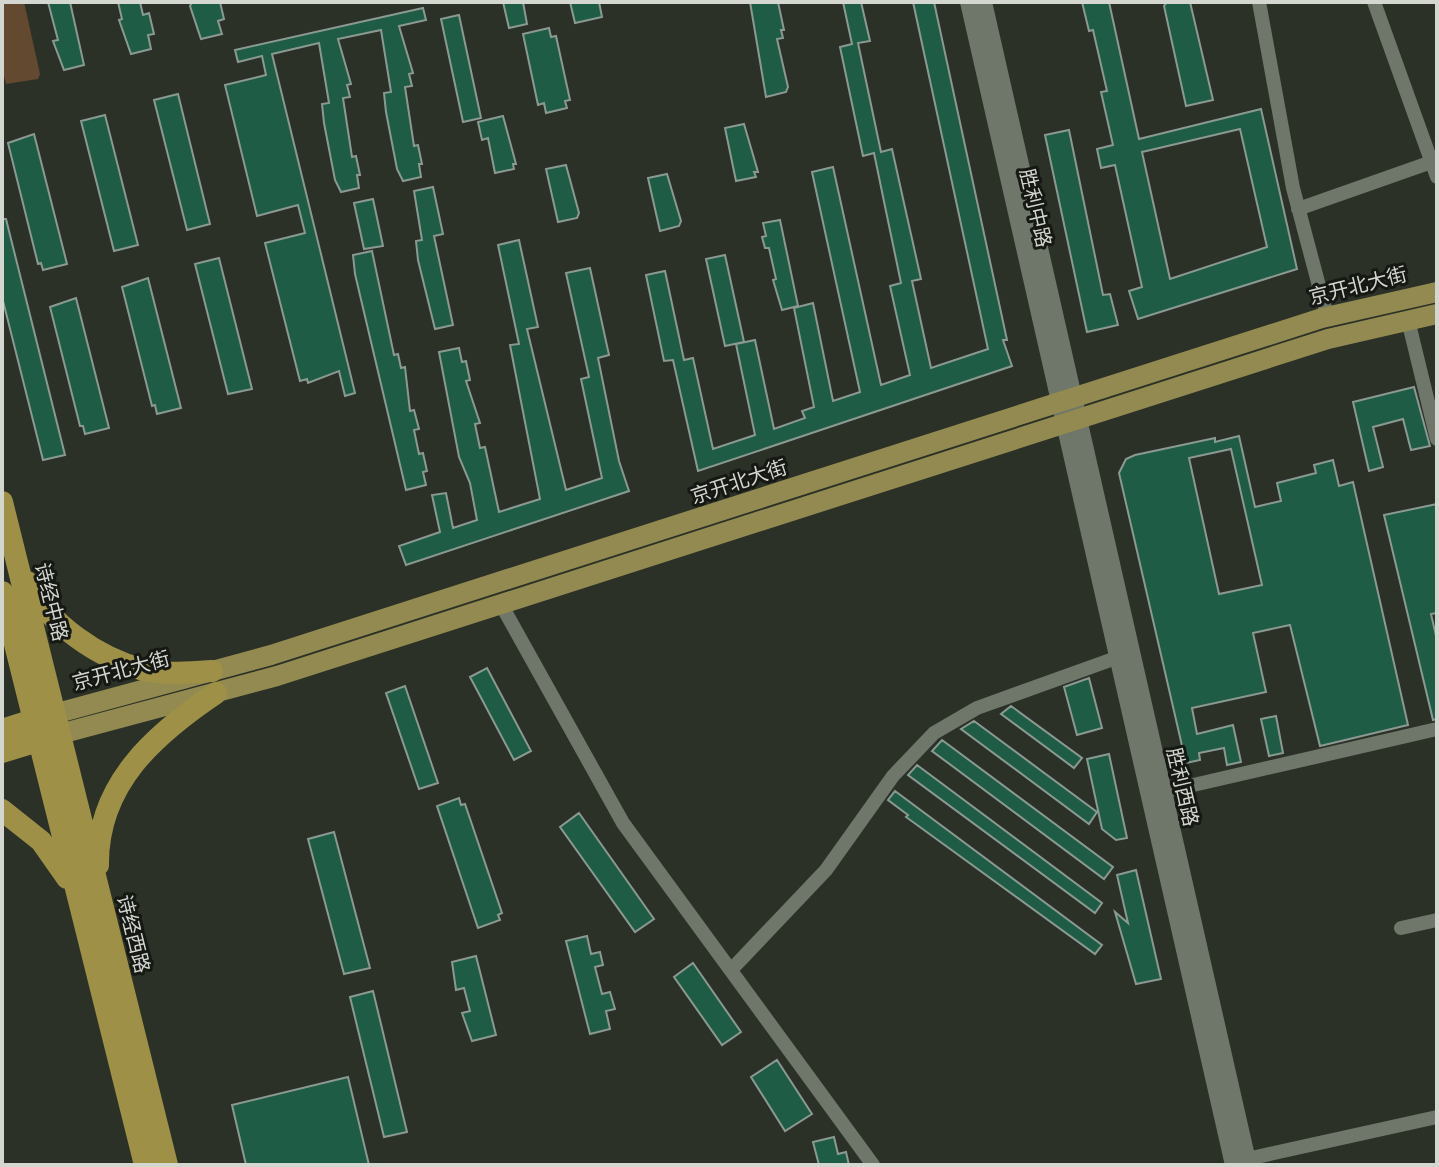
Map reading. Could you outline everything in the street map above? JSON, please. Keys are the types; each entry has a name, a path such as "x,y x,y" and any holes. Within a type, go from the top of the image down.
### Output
{"highway":[{"name":"诗经中路","path":"2,502 17,563 47,727"},
{"path":"17,563 40,603 72,635 122,663 147,671 214,682"},
{"path":"2,592 47,727 82,913 145,1165"},
{"path":"98,890 102,829 107,806 122,779 162,730 214,682"},
{"path":"2,730 47,727"},
{"path":"2,752 47,727"},
{"name":"诗经西路","path":"47,727 98,890 167,1165"},
{"path":"2,810 41,841 71,886 82,913"}],"main road":[{"name":"京开北大街","path":"214,682 1327,316 1437,292"},
{"name":"京开北大街","path":"47,727 502,606 1328,339 1437,314"}],"street":[{"name":"胜利中路","path":"968,2 1065,400"},
{"name":"胜利中路","path":"984,2 1069,421"},
{"path":"1259,2 1298,209 1327,316"},
{"path":"1298,209 1435,166 1374,2"},
{"path":"1408,320 1437,439"},
{"name":"胜利西路","path":"1069,421 1116,658 1243,1163"},
{"name":"胜利西路","path":"1069,421 1163,792 1243,1163"},
{"path":"502,606 623,823 873,1165"},
{"path":"731,970 826,870 893,776 934,733 953,719 1005,696 1116,658"},
{"path":"1163,792 1437,729"},
{"path":"1401,928 1437,920"},
{"path":"1243,1163 1437,1117"}],"shaded area":[{"path":"2,2 24,2 40,74 38,79 6,84 2,68"}],"building":[{"path":"48,2 70,2 84,65 64,70 53,41 58,40"},
{"path":"118,2 140,2 143,15 149,13 154,34 148,35 151,49 131,54 119,20 122,19"},
{"path":"192,2 220,2 224,19 218,21 222,34 201,39 190,6"},
{"path":"503,2 523,2 527,24 509,28"},
{"path":"570,2 599,2 602,17 575,23"},
{"path":"750,2 778,2 784,30 781,30 783,38 777,39 788,87 786,92 766,97"},
{"path":"843,2 861,2 870,41 858,43 881,152 892,149 921,279 912,281 931,368 988,349 913,2 934,2 1007,340 1003,340 1012,366 698,471 673,360 664,361 646,275 665,271 684,360 693,358 713,449 755,435 736,344 755,340 774,429 805,418 802,411 814,407 794,308 813,303 833,401 860,392 812,172 833,167 881,385 910,375 890,286 901,283 874,153 863,156 840,47 852,44"},
{"path":"1082,2 1109,2 1139,139 1261,109 1297,269 1138,319 1129,291 1142,287 1115,165 1101,168 1097,149 1113,145 1101,92 1107,91 1093,30 1089,31","holes":["1240,129 1267,247 1170,279 1142,152"]},
{"path":"1167,2 1190,2 1213,100 1186,106 1164,6"},
{"path":"423,8 426,20 399,26 413,73 409,74 412,86 405,87 414,146 418,145 422,164 419,164 421,177 403,181 397,169 386,112 384,93 391,92 381,30 338,39 351,84 347,85 350,97 343,98 352,157 356,156 360,175 357,175 359,188 341,192 335,180 324,123 322,104 329,103 319,43 272,54 355,393 345,396 339,371 308,383 307,379 300,381 265,243 305,233 298,205 257,216 225,85 266,75 262,56 238,62 235,50"},
{"path":"459,15 481,118 463,122 441,19"},
{"path":"549,28 551,37 556,36 570,100 565,101 567,108 546,113 544,103 538,105 523,34"},
{"path":"178,94 210,224 187,230 154,100"},
{"path":"105,115 138,245 114,251 81,121"},
{"path":"503,116 516,164 513,164 514,169 495,173 488,138 482,140 478,122"},
{"path":"744,124 758,172 754,172 756,177 736,181 725,128"},
{"path":"1069,130 1103,295 1110,294 1118,325 1087,332 1045,135"},
{"path":"34,134 67,264 43,270 41,263 38,264 8,143"},
{"path":"566,165 579,213 577,218 558,222 546,169"},
{"path":"667,174 681,221 679,226 660,231 648,178"},
{"path":"433,187 443,234 434,236 453,325 435,329 418,260 416,241 422,240 414,191"},
{"path":"373,199 383,246 364,249 354,203"},
{"path":"2,219 6,219 65,455 43,460 2,297"},
{"path":"780,220 798,306 782,310 773,280 776,279 769,248 765,248 762,237 766,236 763,223"},
{"path":"519,240 538,327 527,329 566,490 602,478 581,379 589,377 566,273 590,268 609,355 598,358 619,461 629,491 406,565 399,546 440,532 432,495 446,493 453,528 477,520 470,483 459,457 439,352 459,348 462,362 466,361 470,380 466,381 480,423 475,424 480,448 485,447 499,512 540,499 510,345 519,344 498,245"},
{"path":"372,251 394,355 398,354 401,368 405,367 410,411 414,410 419,429 414,430 419,454 423,453 427,471 423,472 426,485 406,490 355,274 353,255"},
{"path":"725,255 744,342 725,346 706,259"},
{"path":"219,258 252,389 228,394 195,264"},
{"path":"148,278 181,408 157,414 155,405 152,406 122,287"},
{"path":"76,298 109,428 85,434 83,426 80,426 50,307"},
{"path":"1414,387 1430,446 1411,450 1403,419 1373,427 1383,467 1369,471 1353,402"},
{"path":"1239,436 1255,507 1281,501 1277,483 1316,473 1314,465 1333,460 1339,486 1353,482 1408,725 1320,746 1290,625 1253,633 1266,692 1192,708 1197,734 1233,725 1241,762 1227,765 1224,748 1199,753 1200,760 1186,763 1119,473 1126,459 1135,455 1215,438 1215,442","holes":["1231,449 1262,585 1219,594 1189,458"]},
{"path":"1437,504 1437,613 1431,614 1437,640 1437,719 1433,720 1384,515"},
{"path":"487,668 531,751 514,760 470,677"},
{"path":"1089,678 1102,728 1077,735 1064,687"},
{"path":"405,686 438,783 419,789 386,693"},
{"path":"1011,706 1082,758 1074,768 1001,714"},
{"path":"1276,716 1283,753 1269,756 1261,719"},
{"path":"974,721 1097,812 1089,824 961,729"},
{"path":"942,740 1113,867 1104,879 932,751"},
{"path":"1109,754 1127,838 1116,840 1102,829 1087,759"},
{"path":"917,765 1102,903 1095,913 908,775"},
{"path":"895,791 1102,945 1095,954 906,817 908,815 888,800"},
{"path":"459,798 461,805 465,804 502,913 498,915 500,920 478,928 437,806"},
{"path":"579,813 654,919 635,932 560,827"},
{"path":"334,832 370,968 344,974 308,839"},
{"path":"1136,870 1161,979 1136,984 1115,912 1128,923 1117,875"},
{"path":"587,936 591,954 600,952 603,965 595,967 602,994 610,992 615,1009 606,1011 610,1029 590,1034 566,941"},
{"path":"476,956 496,1035 472,1041 462,1013 470,1011 464,988 456,990 452,962"},
{"path":"693,963 741,1032 722,1045 674,977"},
{"path":"373,991 407,1132 384,1137 350,997"},
{"path":"777,1060 812,1114 785,1131 751,1077"},
{"path":"348,1077 369,1165 246,1165 232,1105"},
{"path":"834,1137 838,1154 846,1152 849,1165 819,1165 813,1142"}]}
